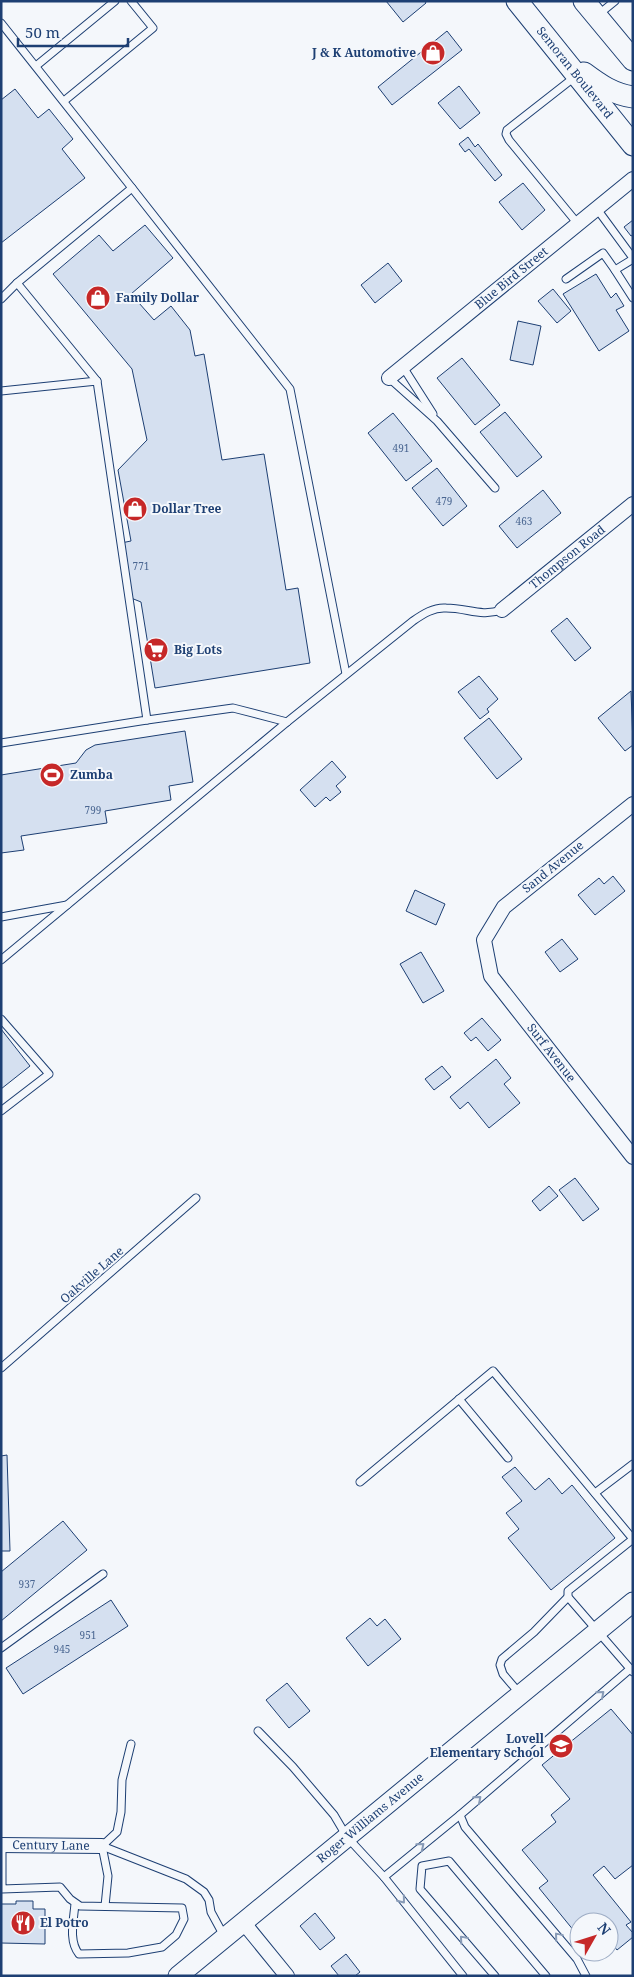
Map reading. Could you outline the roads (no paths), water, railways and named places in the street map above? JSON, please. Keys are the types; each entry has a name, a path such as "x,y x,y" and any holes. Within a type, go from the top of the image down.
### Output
{"main road":[{"name":"Semoran Boulevard","path":"517,1 633,145"},
{"path":"590,9 633,60"},
{"path":"559,53 603,88 621,95 633,97"}],"street":[{"name":"Blue Bird Street","path":"389,378 633,179"},
{"name":"Thompson Road","path":"502,610 633,504"},
{"name":"Sand Avenue","path":"484,940 504,907 633,804"},
{"name":"Surf Avenue","path":"484,940 491,976 633,1157"},
{"name":"Roger Williams Avenue","path":"178,1976 633,1602"},
{"name":"Century Lane","path":"2,1845 102,1846"},
{"path":"244,1922 287,1976"}],"lane":[{"path":"36,66 115,1"},
{"path":"64,101 153,28 131,1"},
{"path":"590,9 615,1"},
{"path":"1,23 290,389 346,674"},
{"path":"576,75 507,130 506,134 578,224"},
{"path":"1,299 132,188"},
{"path":"597,209 633,258 615,270"},
{"path":"566,280 603,253 633,298"},
{"path":"18,283 97,381 147,720"},
{"path":"403,367 437,421"},
{"path":"389,378 437,421 495,488"},
{"path":"1,391 97,381"},
{"path":"1,960 287,722 413,621 428,611 445,608 489,614 502,610"},
{"path":"1,743 234,708 287,722"},
{"path":"1,916 69,905"},
{"path":"1,1019 48,1074 1,1110"},
{"name":"Oakville Lane","path":"1,1368 196,1198"},
{"path":"360,1482 493,1371 633,1539 568,1591 568,1597 631,1671 384,1877"},
{"path":"459,1399 508,1458"},
{"path":"595,1494 633,1464"},
{"path":"1,1648 103,1574"},
{"path":"520,1695 503,1674 500,1665 502,1659 534,1632 568,1597"},
{"path":"258,1731 293,1767 334,1815 347,1837 384,1877 463,1976"},
{"path":"102,1846 117,1832 121,1812 122,1780 131,1744"},
{"path":"460,1814 465,1826 577,1959 586,1976"},
{"path":"2,1845 2,1889 60,1887 70,1899 80,1906 182,1908 184,1919 176,1935 162,1947 128,1953 79,1954 74,1948 72,1938 75,1903"},
{"path":"102,1846 108,1876 108,1892 105,1906"},
{"path":"102,1846 186,1879 204,1892 209,1900 211,1912 225,1937"},
{"path":"495,1976 420,1889 422,1866 449,1861 546,1976"}],"place":[{"name":"J & K Automotive","path":"433,53"},
{"name":"Family Dollar","path":"98,298"},
{"name":"Dollar Tree","path":"135,509"},
{"name":"Big Lots","path":"156,650"},
{"name":"Zumba","path":"52,775"},
{"name":"Lovell Elementary School","path":"561,1746"},
{"name":"El Potro","path":"23,1923"}]}
